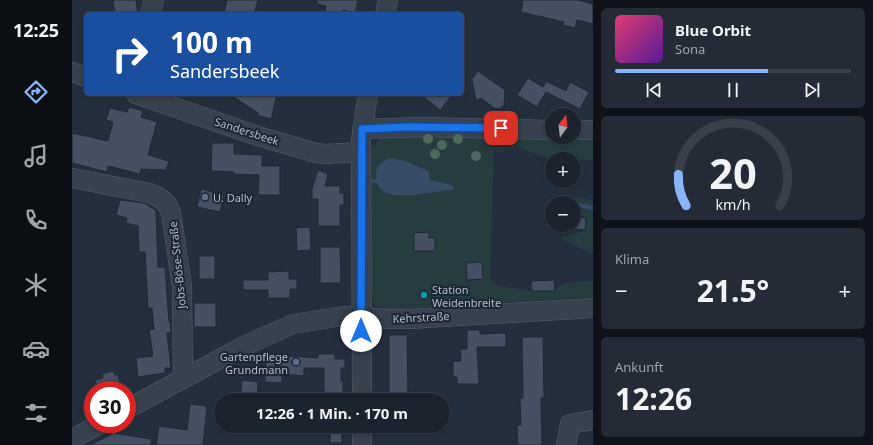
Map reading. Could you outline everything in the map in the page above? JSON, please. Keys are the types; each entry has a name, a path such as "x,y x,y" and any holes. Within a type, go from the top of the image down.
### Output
{"street":[{"path":"151,12 154,0"},
{"path":"385,12 388,0"},
{"path":"72,72 84,76"},
{"name":"Sandersbeek","path":"142,96 258,136 316,154 361,152"},
{"path":"362,393 361,152 362,129 368,96"},
{"path":"362,129 423,127 545,130"},
{"path":"581,130 593,130"},
{"name":"Jobs-Böse-Straße","path":"72,178 149,193 159,197 169,206 172,213 182,287 184,378"},
{"name":"Kehrstraße","path":"136,404 244,346 283,328 321,319 343,316 410,319 593,308"},
{"path":"566,445 570,424 593,420"},
{"path":"72,439 84,433"},
{"path":"362,433 362,445"}],"green space":[{"path":"385,135 545,137 545,144 581,144 581,138 593,138 593,160 581,160 581,152 545,152 545,157 517,147 501,153 494,151 490,280 499,286 532,291 554,291 564,283 593,281 593,297 389,310 373,304 370,250 370,148"},
{"path":"581,198 593,200 593,253 590,253 561,238 585,230 586,218 581,216"}],"water":[{"path":"389,158 405,161 429,171 429,179 453,186 453,190 407,196 385,192 378,185 376,171 380,164"}],"building":[{"path":"113,0 136,0 138,12 115,12"},
{"path":"227,0 258,0 255,12 224,12"},
{"path":"317,0 358,0 355,12 343,10 342,12 325,11 326,6 317,4"},
{"path":"523,0 578,0 593,4 593,24 577,20 575,28 563,25 564,22 521,12"},
{"path":"478,71 505,90 504,105 502,107 498,109 494,108 481,98 476,101 472,79"},
{"path":"528,78 543,87 546,81 566,91 570,82 589,92 581,108 546,92 537,107 517,95"},
{"path":"232,96 277,96 271,119 257,115 258,113"},
{"path":"422,96 451,96 440,110"},
{"path":"129,107 143,111 141,117 157,122 148,155 169,161 166,170 141,169 140,174 108,166 107,172 72,163 72,133 108,141 113,122 106,120 110,108 127,112"},
{"path":"212,143 234,143 234,154 262,155 262,166 280,166 280,195 258,195 259,175 211,171"},
{"path":"318,170 328,174 325,186 340,186 340,193 344,193 344,205 340,205 340,226 318,226 318,199 312,199 312,189"},
{"path":"201,189 224,195 220,212 197,207"},
{"path":"120,200 144,203 156,210 158,267 165,267 171,333 167,333 171,368 165,368 165,373 138,377 136,358 153,356 149,330 154,329 152,308 148,308 145,252 139,252 138,226 126,223 127,218 116,215"},
{"path":"581,217 586,218 585,230 581,230"},
{"path":"310,227 311,250 297,251 296,228"},
{"path":"429,232 429,238 435,238 435,251 414,251 414,233"},
{"path":"320,247 340,247 341,283 320,283"},
{"path":"199,256 215,256 215,279 199,279"},
{"path":"482,262 483,279 467,280 466,263"},
{"path":"289,271 289,279 297,279 297,289 290,289 290,298 268,298 268,290 243,290 243,280 268,280 268,272"},
{"path":"554,280 555,291 532,291 531,281"},
{"path":"194,303 216,303 216,327 194,327"},
{"path":"467,330 480,330 480,334 506,333 506,347 477,347 479,384 457,384 457,377 453,377 453,361 461,361 460,349 467,349"},
{"path":"389,335 407,335 408,393 389,393"},
{"path":"522,337 543,337 544,398 541,398 542,445 518,445 517,425 521,425 520,398 523,398"},
{"path":"318,354 335,354 335,359 345,359 345,368 341,368 343,393 324,393 324,368 304,368 304,376 282,374 282,383 265,382 266,361 288,362 289,356 318,358"},
{"path":"113,371 115,375 118,375 119,381 95,381 103,378 102,374"},
{"path":"242,380 258,382 257,393 241,393"},
{"path":"190,404 207,406 203,445 156,445 159,426 187,430"},
{"path":"114,433 151,439 151,445 90,445"},
{"path":"330,433 342,433 342,443 330,443"}],"waterway":[{"path":"373,181 383,182"},
{"path":"581,205 593,208"}],"place":[{"name":"U. Dally","path":"205,197"},
{"name":"Station Weidenbreite","path":"424,295"},
{"name":"Gartenpflege Grundmann","path":"296,362"}],"route":[{"path":"361,331 362,129 408,127 501,128"}]}
